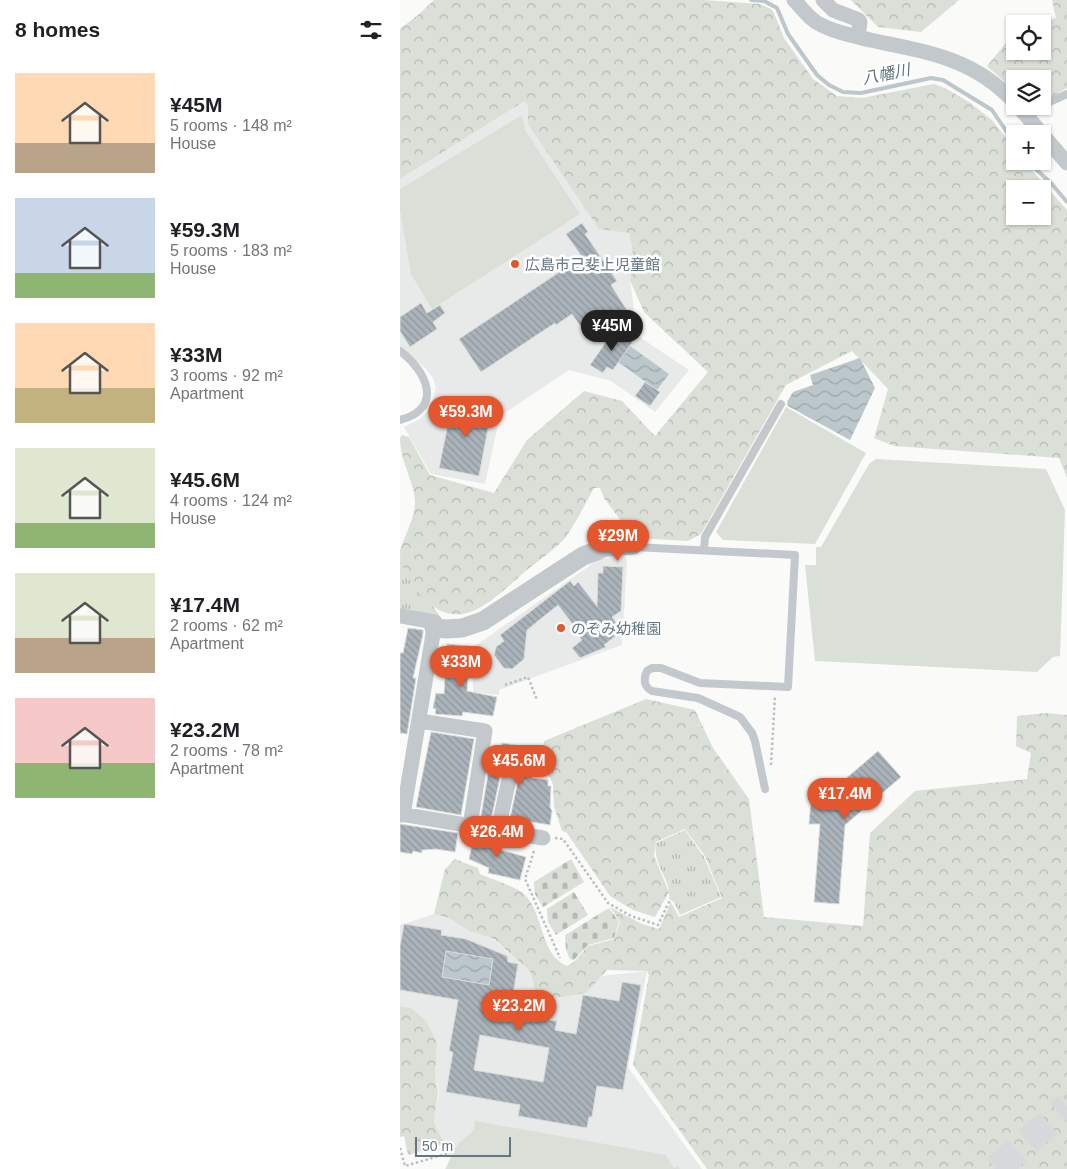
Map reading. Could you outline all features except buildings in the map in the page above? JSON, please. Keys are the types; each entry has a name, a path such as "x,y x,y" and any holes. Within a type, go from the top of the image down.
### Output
{"street":[{"path":"794,0 815,21 830,29 956,62 983,74 1006,93"},
{"path":"823,0 833,10 859,20 858,37"},
{"path":"1026,115 1034,125"},
{"path":"1051,144 1067,163"},
{"path":"434,628 462,628 482,621 583,556 599,550 634,547"},
{"path":"400,616 435,622 402,814 540,837"},
{"path":"418,721 484,731 470,826"},
{"path":"498,830 512,770"}],"lane":[{"path":"1051,102 1067,94"},
{"path":"400,351 424,377 428,388 424,402 417,411 400,420"},
{"path":"704,550 706,537 781,404"},
{"path":"634,547 795,555 788,687 700,683 656,667 647,671 644,679 647,687 652,691 698,698 740,717 752,733 765,789"}],"path":[{"path":"505,685 528,676 536,700"},
{"path":"771,762 775,694"},
{"path":"540,837 526,879 560,958"},
{"path":"563,839 608,903 631,916 658,925 670,900"},
{"path":"400,1148 405,1166 449,1154"}],"shaded area":[{"path":"525,101 528,107 528,124 629,232 634,258 630,280 635,316 632,332 689,370 655,412 611,381 569,370 500,416 485,484 431,474 404,427 420,419 427,412 432,403 436,387 433,378 426,369 400,347 400,179"},
{"name":"のぞみ幼稚園","path":"625,555 627,563 622,645 499,690 499,695 473,692 475,646 599,559"},
{"path":"434,914 449,918 469,931 493,939 530,971 533,984 586,993 601,976 647,971 628,1067 702,1169 445,1169 450,1158 434,1122 439,1091 435,1078 437,1044 411,1008 400,1006 400,925"}],"green space":[{"path":"434,0 704,0 760,4 771,9 774,13 784,38 813,79 837,96 862,98 934,84 969,102 992,120 1006,138 1006,170 1032,170 1041,180 1006,180 1006,225 1051,225 1051,192 1067,210 1067,478 1059,458 894,446 874,438 888,389 852,351 786,385 701,534 688,541 634,538 604,498 600,488 594,488 565,538 504,590 479,608 466,613 452,614 439,610 425,599 416,588 404,570 402,563 400,550 412,519 415,500 402,454 400,438 402,435 409,437 430,475 494,493 527,440 584,391 622,401 655,436 708,372 644,312 630,280 634,258 629,233 599,229 528,124 528,107 525,101 400,179 400,29"},
{"path":"851,0 959,0 921,32 878,27"},
{"path":"1052,0 1067,0 1067,88 1051,97 1051,70 1006,70 1006,83 987,66 1006,43 1006,60 1051,60 1051,20 1056,18"},
{"path":"522,115 525,130 580,214 432,309 411,274 400,210 400,189"},
{"path":"786,407 866,453 815,544 723,540 716,532"},
{"path":"876,459 1046,469 1065,510 1060,656 1053,657 1037,672 815,661 805,565 816,565 816,547 821,547 869,464"},
{"path":"400,556 407,574 441,619 400,612"},
{"path":"646,699 695,710 713,748 749,799 764,917 863,926 870,833 915,791 1027,779 1031,753 1016,746 1017,716 1046,713 1067,715 1067,1169 707,1169 633,1065 649,975 647,971 607,970 586,993 547,999 536,994 530,971 494,939 469,931 449,918 434,914 445,869 455,859 478,868 480,874 522,892 536,913 552,953 558,961 567,966 575,961 588,946 614,939 620,922 610,907 642,924 659,929 671,902 679,917 722,898 705,856 685,829 656,842 654,856 669,892 655,917 633,910 610,896 567,833 562,831 554,807 553,785 550,777 540,767 544,741"},
{"path":"685,830 704,857 721,897 680,915 674,902 669,899 668,885 657,859 656,843"},
{"path":"571,859 584,882 543,907 535,894 534,882"},
{"path":"574,892 588,915 556,935 548,922 547,909"},
{"path":"609,908 619,922 614,938 588,945 574,960 570,959 566,950 565,935"},
{"path":"400,1006 411,1008 427,1022 437,1043 435,1078 438,1091 434,1122 444,1144 408,1155 404,1136 400,1137"},
{"path":"475,1121 666,1155 674,1168 678,1166 680,1169 446,1169 457,1145 474,1130"}],"water":[{"path":"630,346 669,374 657,390 618,362"},
{"path":"860,358 875,388 850,440 788,406 787,402 793,392 813,385 810,375"},
{"path":"446,951 493,959 489,985 442,977"}],"waterway":[{"name":"八幡川","path":"751,0 764,1 777,8 788,34 817,75 829,85 843,92 861,93 931,78 943,80 992,110 1006,131"},
{"name":"八幡川","path":"1037,170 1067,202"}],"tunnel":[{"path":"996,1169 1067,1107"}],"place":[{"name":"広島市己斐上児童館","path":"515,264"},
{"name":"のぞみ幼稚園","path":"561,628"}]}
